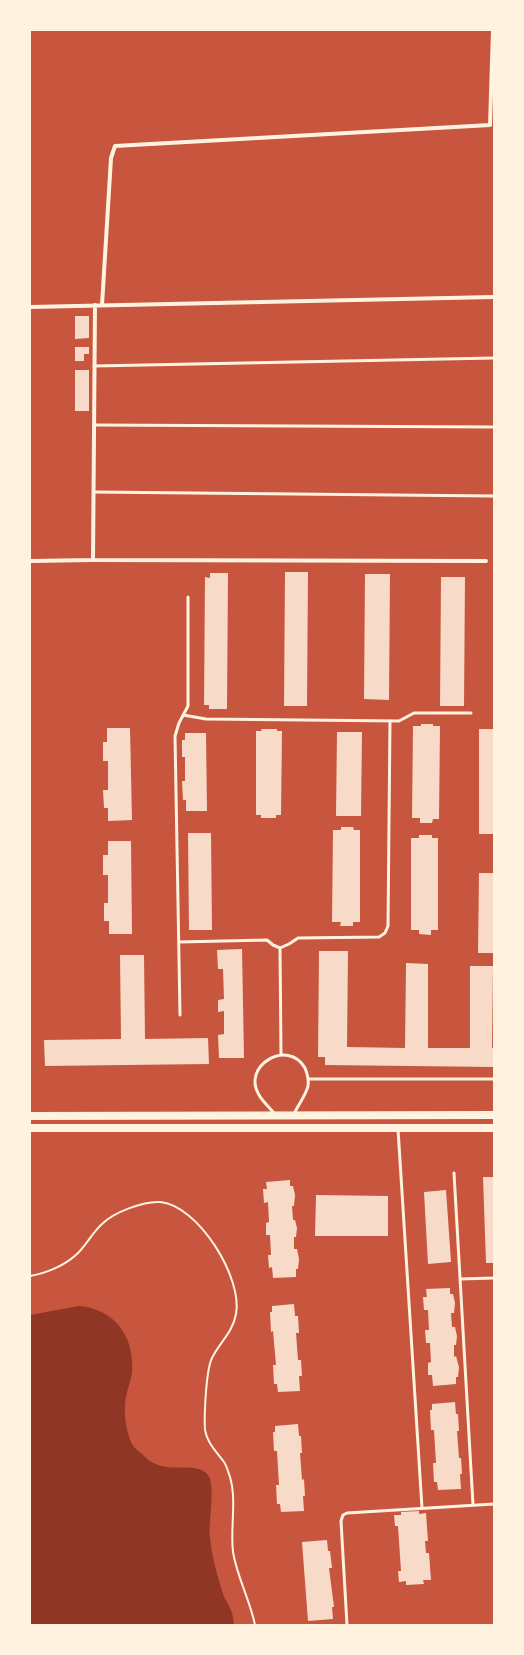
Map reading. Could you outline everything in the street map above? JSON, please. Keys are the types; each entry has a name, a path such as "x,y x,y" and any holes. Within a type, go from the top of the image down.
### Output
{"main road":[{"path":"30,1116 494,1115"},
{"path":"30,1128 494,1128"}],"street":[{"path":"102,305 111,158 115,146 490,125 493,32"},
{"path":"30,307 494,297"},
{"path":"93,560 95,305"},
{"path":"30,561 486,561"}],"lane":[{"path":"94,366 494,358"},
{"path":"94,425 494,427"},
{"path":"94,492 494,496"},
{"path":"180,1015 175,736 179,723 188,706 188,597"},
{"path":"183,715 206,719 398,721 414,713 471,713"},
{"path":"179,942 266,940 280,948 298,938 379,938 385,933 388,926 390,721"},
{"path":"280,948 281,1055"},
{"path":"276,1115 258,1094 255,1080 259,1067 264,1061 275,1055 288,1055 299,1061 307,1072 308,1086 293,1115"},
{"path":"308,1079 494,1079"},
{"path":"398,1128 422,1508"},
{"path":"454,1173 473,1505"},
{"path":"460,1279 494,1278"},
{"path":"347,1625 341,1521 342,1516 347,1513 494,1504"}],"path":[{"path":"30,1276 53,1269 66,1262 78,1253 103,1223 122,1211 159,1202 170,1204 183,1210 199,1224 218,1250 227,1266 234,1286 237,1312 231,1329 211,1359 208,1375 206,1431 209,1442 225,1464 230,1478 233,1496 233,1553 255,1625"}],"shaded area":[{"path":"79,1306 92,1308 103,1313 120,1327 126,1337 132,1360 132,1373 126,1398 125,1416 126,1426 134,1447 153,1463 167,1467 200,1469 208,1475 212,1495 210,1538 212,1553 224,1597 232,1612 234,1625 30,1625 30,1315"}],"building":[{"path":"75,316 89,316 89,338 75,339"},
{"path":"75,347 89,347 89,354 84,354 84,361 75,361"},
{"path":"75,370 89,370 89,411 75,411"},
{"path":"285,572 308,572 307,706 284,706"},
{"path":"210,573 228,573 227,709 209,709 209,705 204,705 205,577 210,578"},
{"path":"365,574 390,574 389,700 364,699"},
{"path":"441,577 465,577 464,706 440,706"},
{"path":"421,724 433,724 433,726 440,726 439,819 433,819 432,823 420,823 420,818 412,818 413,726 421,726"},
{"path":"107,728 130,728 132,820 108,821 108,808 104,808 103,790 108,790 108,761 103,761 103,742 107,742"},
{"path":"261,729 277,729 277,731 282,731 281,815 276,815 276,818 261,818 261,815 256,815 256,731 262,731"},
{"path":"479,729 494,729 494,834 479,834"},
{"path":"337,732 362,732 361,816 336,816"},
{"path":"185,733 206,733 207,811 186,811 186,800 183,800 182,781 185,781 185,757 182,757 182,740 185,740"},
{"path":"341,827 353,827 354,830 360,830 360,922 353,922 353,926 340,926 341,922 332,922 333,830 341,830"},
{"path":"188,833 211,833 212,930 189,930"},
{"path":"419,835 432,835 432,838 438,838 438,930 431,930 431,935 419,934 419,930 411,930 411,838 419,838"},
{"path":"108,841 131,841 132,934 109,934 109,921 104,921 104,903 108,903 108,875 103,875 103,855 108,855"},
{"path":"479,873 494,873 494,953 478,953"},
{"path":"242,949 244,1058 219,1058 218,1035 224,1034 224,1011 218,1012 218,1000 224,999 223,969 218,969 217,950"},
{"path":"319,951 348,951 347,1047 405,1048 406,963 428,964 428,1048 470,1048 470,966 493,966 492,1048 494,1048 494,1067 325,1065 325,1057 318,1057"},
{"path":"120,955 144,955 145,1039 208,1038 209,1064 45,1066 44,1040 121,1039"},
{"path":"483,1177 494,1177 494,1263 486,1263"},
{"path":"290,1180 290,1186 293,1186 295,1195 294,1206 292,1206 293,1220 295,1220 297,1228 296,1237 294,1237 294,1249 297,1249 299,1259 298,1269 296,1269 296,1277 273,1278 272,1267 269,1268 268,1255 271,1255 270,1235 266,1235 266,1223 269,1222 268,1202 264,1203 263,1189 267,1189 266,1182"},
{"path":"446,1190 451,1262 428,1264 424,1192"},
{"path":"316,1195 388,1196 388,1236 315,1236"},
{"path":"450,1288 450,1294 453,1294 455,1303 454,1313 451,1313 452,1327 455,1327 457,1336 456,1345 454,1345 454,1357 456,1356 459,1367 458,1377 456,1377 456,1384 433,1386 432,1375 428,1375 428,1363 431,1362 430,1343 426,1343 425,1330 429,1330 428,1310 424,1310 423,1297 427,1297 426,1289"},
{"path":"294,1304 295,1316 298,1316 299,1333 296,1333 298,1360 301,1360 302,1376 299,1376 300,1391 278,1392 277,1384 274,1384 273,1365 276,1365 273,1331 271,1332 270,1312 272,1312 272,1306"},
{"path":"455,1402 456,1414 458,1414 459,1431 457,1431 459,1458 461,1458 461,1489 438,1490 437,1482 434,1482 433,1463 436,1463 434,1430 431,1430 430,1410 432,1410 432,1404"},
{"path":"298,1424 299,1436 301,1436 302,1453 300,1453 302,1480 304,1479 304,1511 281,1512 280,1504 277,1504 276,1485 279,1485 277,1451 274,1451 273,1432 275,1432 275,1426"},
{"path":"419,1511 419,1514 426,1513 428,1541 425,1541 426,1553 429,1553 431,1580 423,1580 424,1584 406,1585 406,1581 399,1582 398,1571 401,1571 398,1526 395,1526 394,1515 401,1515 401,1512"},
{"path":"327,1540 332,1568 329,1568 334,1607 332,1607 333,1619 308,1621 302,1542"}]}
